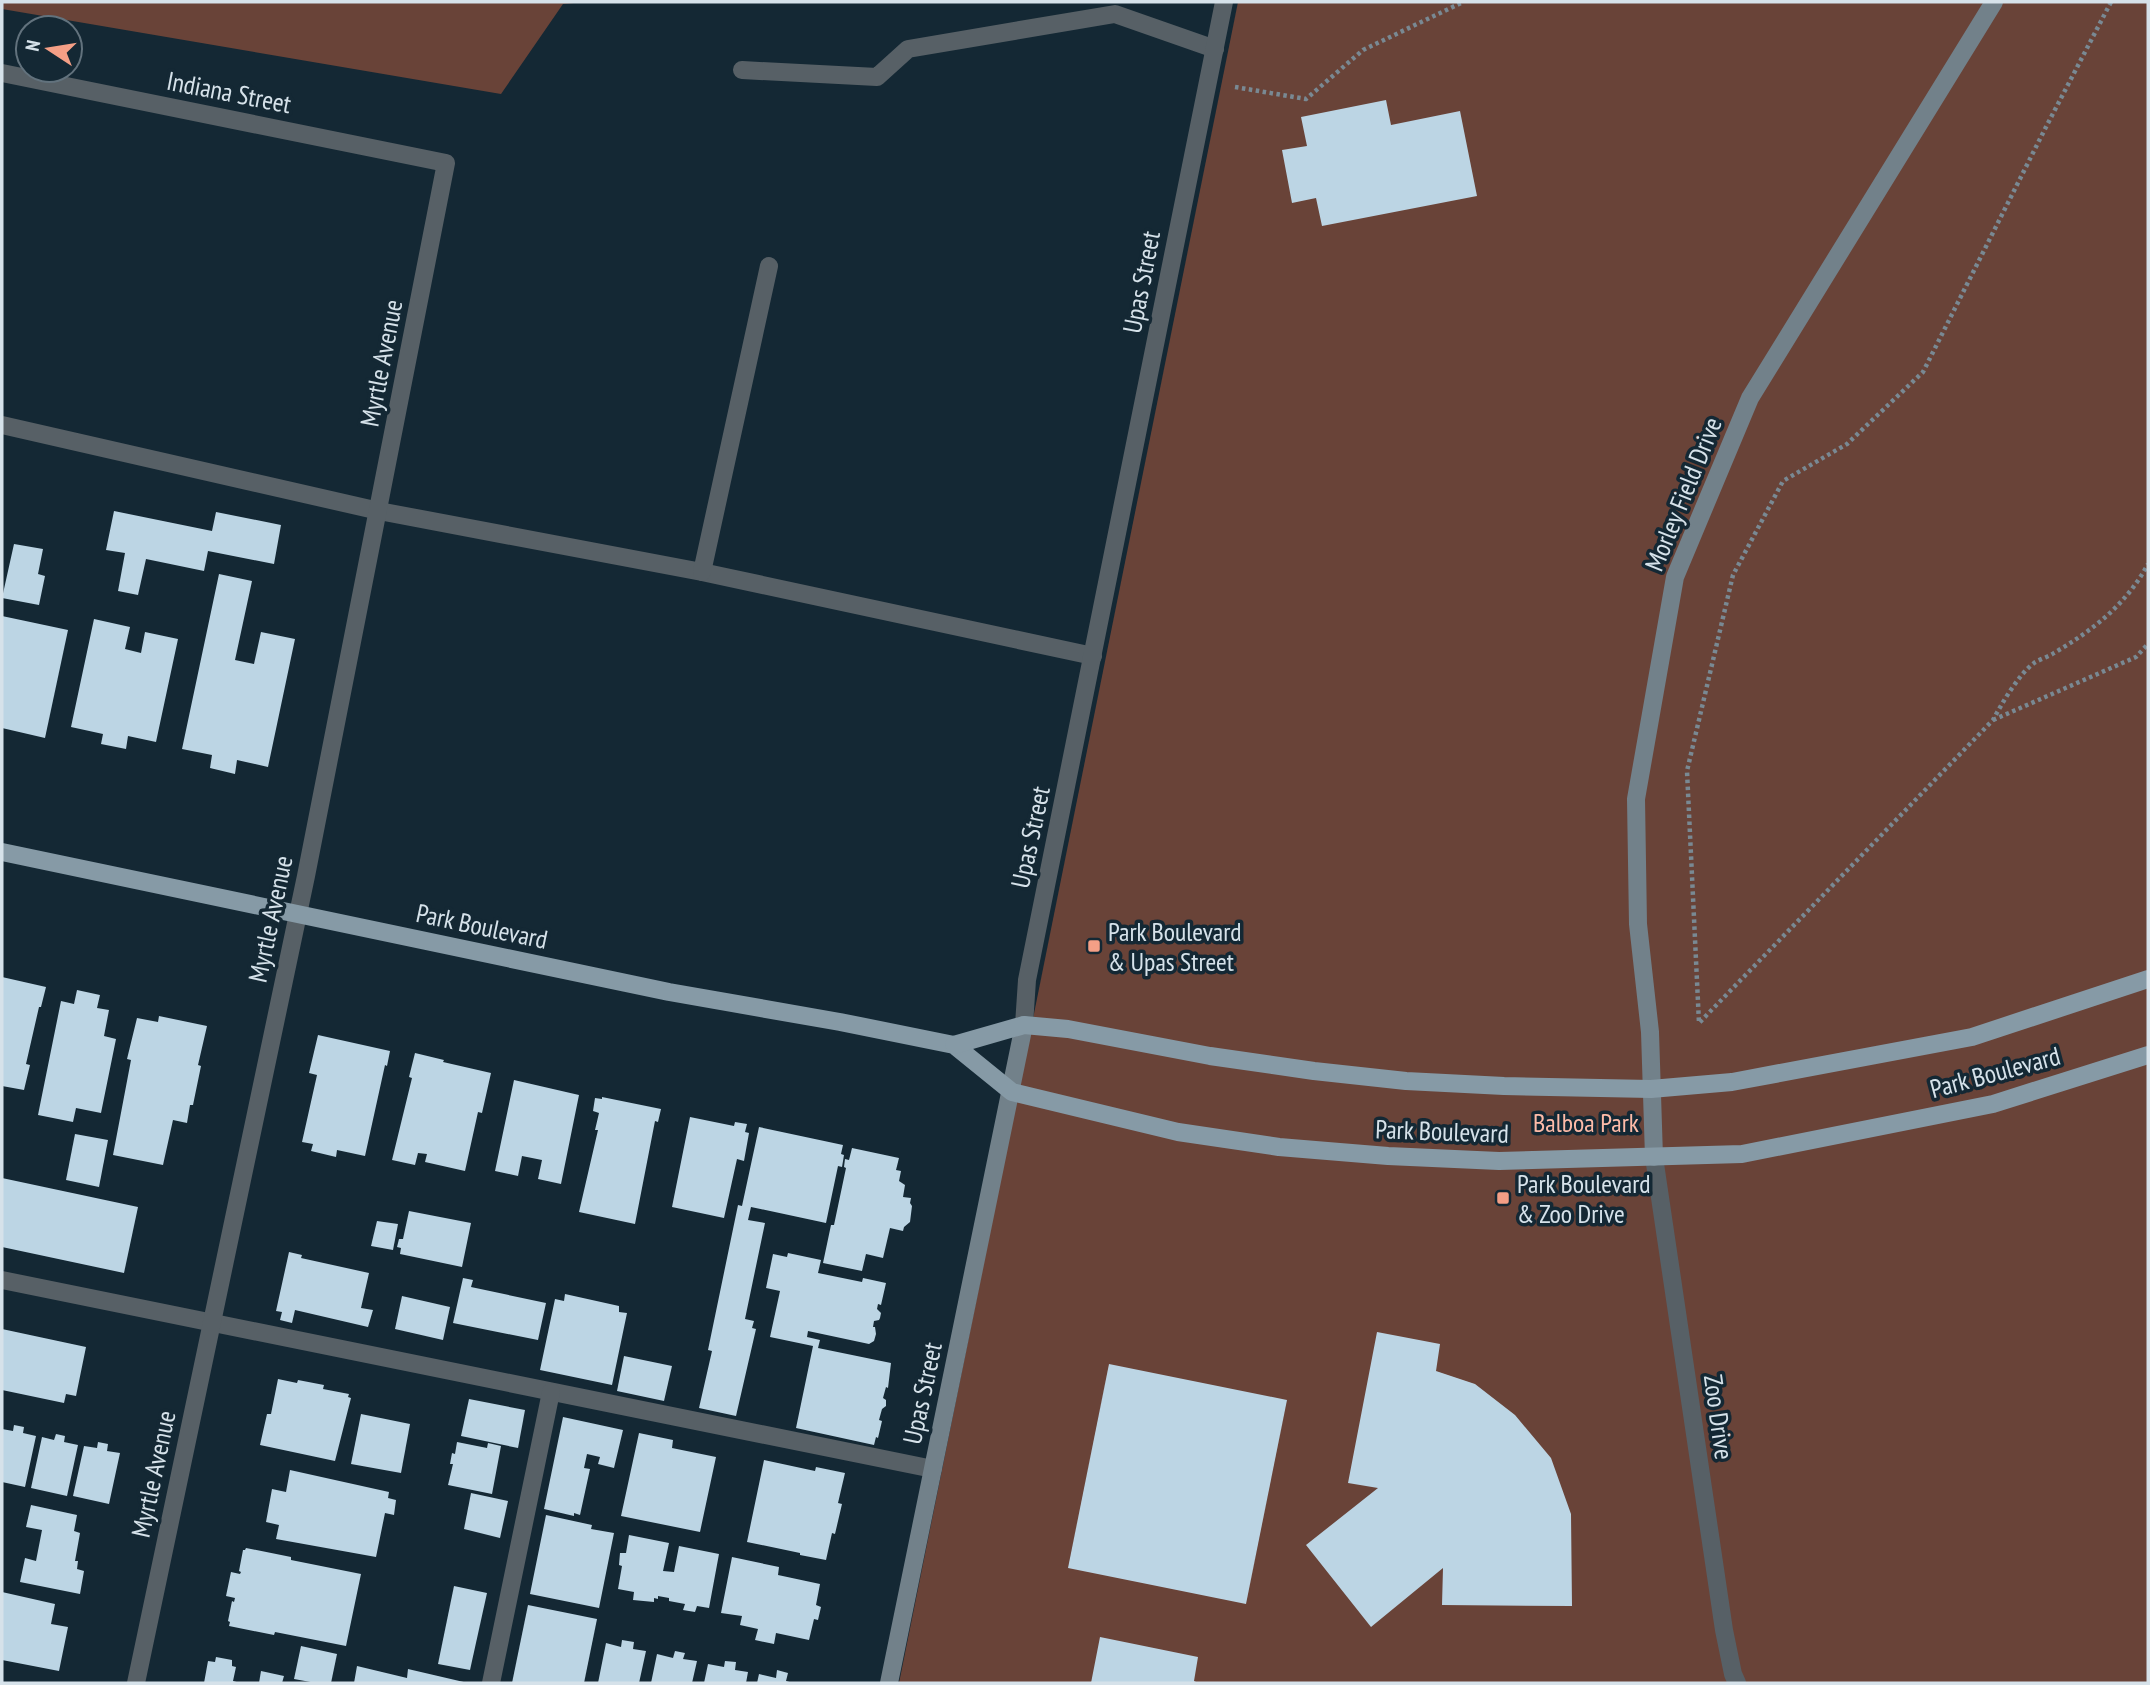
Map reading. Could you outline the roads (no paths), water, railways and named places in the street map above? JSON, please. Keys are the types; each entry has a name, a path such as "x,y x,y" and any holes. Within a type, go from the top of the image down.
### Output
{"main road":[{"name":"Park Boulevard","path":"2,852 669,992 827,1019 954,1045 1024,1026 1068,1029 1249,1062 1406,1081 1651,1089 1732,1082 1972,1037 2148,979"},
{"name":"Park Boulevard","path":"954,1045 1012,1092 1178,1132 1279,1147 1499,1161 1742,1154 1993,1104 2148,1055"}],"street":[{"name":"Upas Street","path":"889,1683 1012,1092 1024,1026 1027,979 1224,2"},
{"name":"Morley Field Drive","path":"1654,1157 1649,1017 1638,924 1636,799 1675,577 1750,398 1994,2"},
{"path":"741,70 877,77 908,49 1115,14 1215,49"},
{"name":"Indiana Street","path":"2,73 446,163"},
{"name":"Myrtle Avenue","path":"136,1683 298,915 446,163"},
{"path":"702,572 769,266"},
{"path":"2,425 379,511 702,572 1093,656"},
{"name":"Zoo Drive","path":"1654,1157 1724,1630 1737,1683"},
{"path":"2,1280 933,1469"},
{"path":"491,1683 551,1392"}],"place":[{"name":"Park Boulevard & Upas Street","path":"1094,946"},
{"name":"Park Boulevard & Zoo Drive","path":"1503,1198"}],"park label":[{"name":"Balboa Park","path":"1586,1122"}]}
